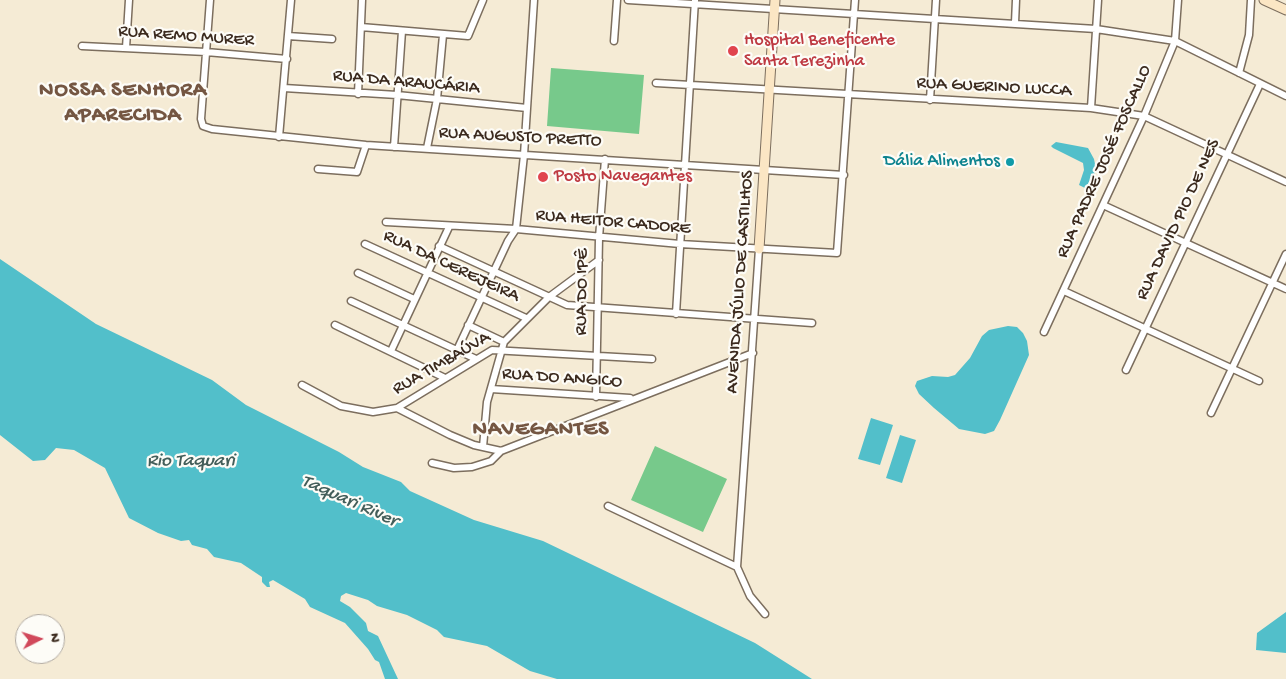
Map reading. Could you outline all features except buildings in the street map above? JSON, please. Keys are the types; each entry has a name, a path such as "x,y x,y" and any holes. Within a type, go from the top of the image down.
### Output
{"street":[{"path":"126,48 129,0"},
{"path":"206,52 210,0"},
{"path":"279,137 291,0"},
{"path":"358,94 362,0"},
{"path":"361,27 468,36 483,0"},
{"path":"457,350 508,241 516,229 524,155 534,0"},
{"path":"614,41 617,0"},
{"path":"628,0 695,2 774,10 1096,29 1175,41 1286,96"},
{"name":"AVENIDA JÚLIO DE CASTILHOS","path":"736,567 765,171 775,0"},
{"path":"844,175 855,0"},
{"path":"930,100 936,0"},
{"path":"1015,24 1016,0"},
{"path":"1091,108 1098,0"},
{"name":"RUA PADRE JOSÉ FOSCALLO","path":"1044,332 1144,116 1175,41 1178,0"},
{"path":"1239,73 1249,35 1251,0"},
{"path":"1264,0 1286,10"},
{"path":"676,314 695,2"},
{"path":"394,147 396,95 402,31"},
{"path":"428,148 436,100 443,35"},
{"path":"288,36 332,39"},
{"name":"RUA REMO MURER","path":"82,46 206,52 287,59"},
{"name":"RUA AUGUSTO PRETTO","path":"206,52 201,119 203,126 212,129 366,145 605,158 765,171 844,175"},
{"name":"RUA GUERINO LUCCA","path":"656,83 1091,108 1144,116 1286,182"},
{"name":"RUA DAVID PIO DE NES","path":"1126,370 1260,84"},
{"name":"RUA DA ARAUCÁRIA","path":"284,88 396,95 527,108"},
{"path":"318,169 358,172 366,145"},
{"name":"RUA DO IPÊ","path":"596,397 599,238 605,158"},
{"name":"RUA HEITOR CADORE","path":"386,222 449,227 516,229 599,238 837,253 844,175"},
{"path":"1103,204 1286,289"},
{"path":"391,351 449,227"},
{"name":"RUA DA CEREJEIRA","path":"365,244 481,299 526,318"},
{"path":"439,246 567,305 812,323"},
{"path":"1211,414 1286,254"},
{"name":"RUA TIMBAÚVA","path":"302,385 341,406 365,412 397,408 476,358 503,346 526,318 549,297 599,260"},
{"path":"358,273 414,299"},
{"path":"1064,291 1259,381"},
{"path":"351,302 476,358"},
{"path":"335,325 445,378"},
{"path":"468,325 503,346 652,359"},
{"path":"483,447 487,402 503,346"},
{"path":"432,463 454,468 472,467 491,461 502,451 752,354"},
{"name":"RUA DO ANGICO","path":"491,389 632,399"},
{"path":"397,408 450,435 483,447 502,451"},
{"path":"608,506 736,567 750,596 765,614"}],"green space":[{"path":"551,68 644,75 639,134 547,126"},
{"path":"655,446 727,479 703,532 631,500"}],"water":[{"path":"1056,142 1088,148 1094,159 1096,169 1089,190 1079,185 1084,170 1083,163 1053,148 1051,146"},
{"name":"Rio Taquari","path":"0,259 96,324 212,380 246,405 339,452 363,467 401,482 410,491 474,520 543,541 755,643 812,679 557,679 530,671 487,646 444,637 437,630 407,615 377,606 368,600 346,593 341,596 340,601 350,607 366,623 368,631 378,636 398,679 385,679 379,662 375,660 345,623 310,607 305,599 273,580 269,582 270,587 267,587 262,582 262,577 241,563 214,557 207,549 192,545 189,540 181,541 158,533 129,518 105,468 74,450 56,448 45,460 33,461 0,435"},
{"path":"1008,326 1017,327 1023,333 1027,341 1029,355 1000,420 994,431 985,434 959,429 919,394 915,386 917,381 932,376 948,377 955,375 970,358 982,336 989,330"},
{"path":"871,418 893,425 880,465 858,459"},
{"path":"900,435 916,440 902,483 886,478"},
{"path":"1286,612 1286,653 1256,650 1257,633"}],"place":[{"name":"Hospital Beneficente Santa Terezinha","path":"733,51"},
{"name":"Dália Alimentos","path":"1010,162"},
{"name":"Posto Navegantes","path":"543,177"}],"district":[{"name":"NOSSA SENHORA APARECIDA","path":"123,104"},
{"name":"NAVEGANTES","path":"541,431"}],"water label":[{"name":"Taquari River","path":"349,502"}]}
